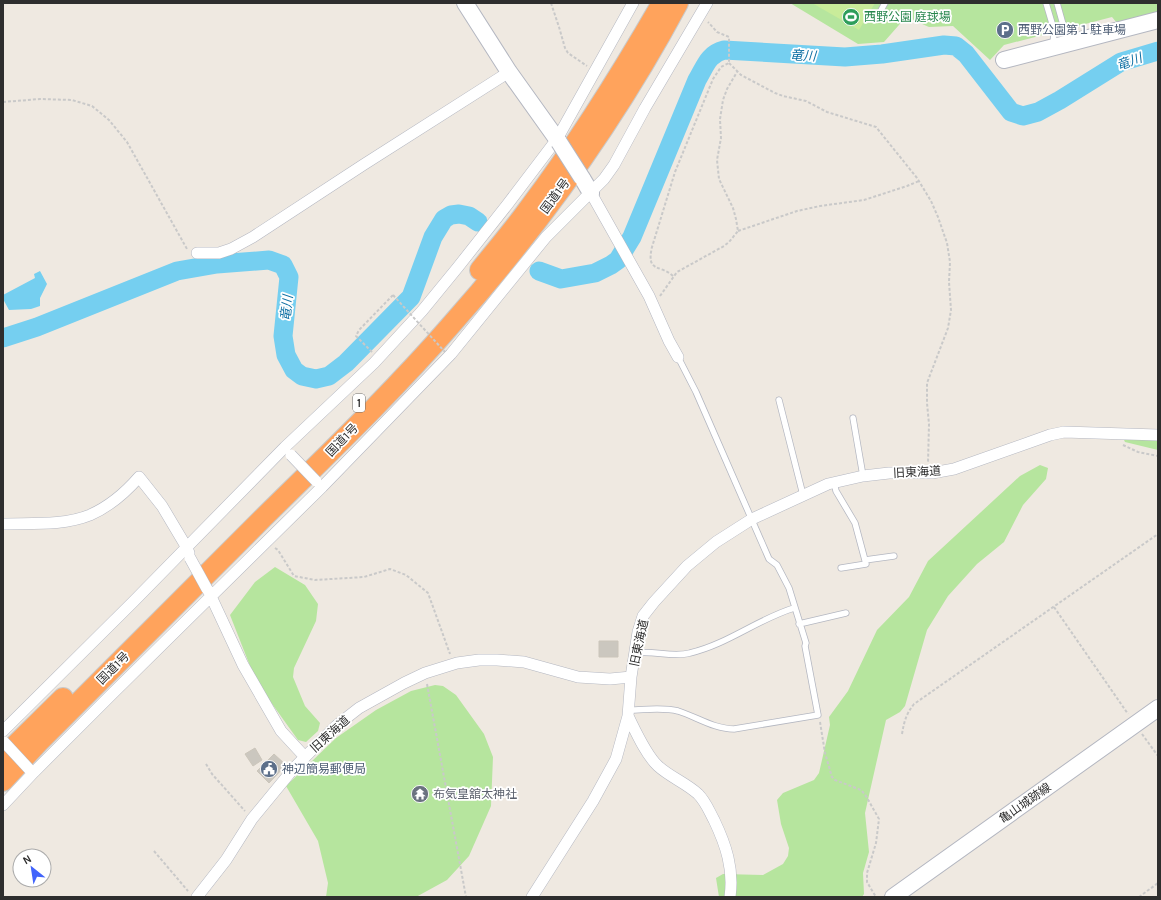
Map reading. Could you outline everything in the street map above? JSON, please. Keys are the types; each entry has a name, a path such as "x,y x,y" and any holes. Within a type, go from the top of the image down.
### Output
{"highway":[{"path":"649,3 630,41 587,115 592,132 616,123 699,6"},
{"name":"国道1号","path":"3,781 38,743 329,453 437,341 520,242 569,178 635,50 662,3"},
{"name":"国道1号","path":"3,758 324,438 409,351 472,280 592,132 649,55 678,3"},
{"name":"1","path":"3,777 38,743"}],"street":[{"path":"465,3 509,72 558,140 592,193 630,262 678,357"},
{"path":"3,731 188,553 358,380 422,311 558,140 633,3"},
{"path":"3,805 31,770 209,593 266,542 319,484 452,354 546,237 592,193 614,165 699,6"},
{"path":"1004,60 1053,46 1158,20"},
{"path":"197,253 219,252 232,249 253,237 509,72"},
{"name":"旧東海道","path":"193,894 226,860 252,819 284,778 336,726 359,708 386,692 425,673 456,663 497,660 524,662 578,677 610,679 632,677 641,620 654,602 693,561 716,542 752,519 803,495 834,482 863,476 889,473 928,473 954,469 1050,435 1064,432 1158,435"},
{"path":"288,451 319,484"},
{"path":"3,524 64,521 90,515 121,495 138,477 162,506 209,593 243,665 281,731 305,757"},
{"path":"532,897 593,801 616,759 628,713 632,677"},
{"name":"亀山城跡線","path":"893,897 1158,708"},
{"path":"628,713 652,760 658,766 698,794 705,802 723,838 729,859 731,877 730,897"},
{"path":"3,741 31,770"}],"lane":[{"path":"879,14 885,3"},
{"path":"1046,3 1054,30 1053,46"},
{"path":"1057,3 1064,28 1071,42"},
{"path":"628,713 662,710 677,711 727,729 818,715 805,646 806,643 788,588 777,565 769,559 696,392 678,357"},
{"path":"779,400 803,495"},
{"path":"853,418 863,476"},
{"path":"834,482 836,491 855,523 866,564 841,568"},
{"path":"865,560 894,556"},
{"path":"636,653 646,651 668,655 680,655 692,653 723,642 768,618 794,608"},
{"path":"799,624 846,613"}],"path":[{"path":"551,3 560,27 565,48 568,53 594,72"},
{"path":"699,6 714,29 717,32 729,37 729,62 737,72 783,96 806,101 827,112 876,127 919,181 931,201 947,243 950,262 949,282 951,310 948,328 927,383 929,424 928,473"},
{"path":"728,56 729,40"},
{"path":"672,276 654,266 651,262 650,257 652,247 676,172 714,79 721,67 729,62"},
{"path":"737,72 727,89 723,100 717,160 719,179 733,208 738,231"},
{"path":"3,102 40,99 72,100 92,106 109,120 127,142 190,255 197,253"},
{"path":"652,305 665,289 672,276 724,246 738,231 797,211 820,206 864,200 919,181"},
{"path":"373,353 356,336 359,330 393,295 445,352"},
{"path":"1118,444 1138,452 1158,456"},
{"path":"902,734 905,719 914,704 1158,534"},
{"path":"266,542 278,550 294,576 315,580 364,578 390,569 406,575 428,593 452,659 456,663"},
{"path":"1054,607 1158,756"},
{"path":"425,673 466,897"},
{"path":"818,715 825,753 832,777 835,780 861,790 879,819 876,843 867,873 867,882 876,897"},
{"path":"206,764 212,774 252,819"},
{"path":"154,851 193,894"},
{"path":"1139,897 1158,883"}],"green space":[{"path":"790,3 1158,3 1158,12 1117,23 1112,17 1004,45 990,60 953,26 929,27 906,17 884,42 858,44"},
{"name":"西野公園 庭球場","path":"812,3 875,3 859,30"},
{"path":"1124,440 1158,440 1158,450 1125,442"},
{"path":"1040,465 1048,468 1046,479 1023,505 1004,542 977,564 948,596 927,630 905,706 900,712 886,720 865,813 869,852 863,873 864,894 862,897 719,897 716,878 723,874 763,875 783,864 788,856 789,848 781,824 777,800 783,793 814,780 819,773 830,725 829,717 848,691 877,630 909,597 928,561 1020,476"},
{"path":"275,567 305,585 318,604 316,621 294,668 293,677 305,706 320,723 318,731 306,742 298,740 265,694 252,671 230,615 255,582"},
{"name":"布気皇舘太神社","path":"435,685 443,686 456,695 484,734 493,757 491,806 469,856 447,880 416,897 326,897 328,883 318,841 286,786 336,738 376,710 411,691"}],"water":[{"path":"40,271 47,284 40,298 40,306 31,309 9,310 3,299 3,295 35,278 34,274"}],"building":[{"path":"599,641 618,641 618,657 599,657"},
{"path":"255,748 262,760 253,766 245,754"},
{"path":"274,754 286,765 269,783 257,771"}],"waterway":[{"name":"竜川","path":"539,271 561,279 595,273 618,260 632,237 697,80 711,58 724,50 845,57 882,54 944,45 956,46 966,54 1011,112 1023,116 1038,112 1060,100 1121,62 1158,51"},
{"name":"竜川","path":"3,338 37,327 177,271 217,264 269,260 283,265 289,277 283,336 286,355 294,370 302,376 316,379 329,376 346,363 411,297 433,237 444,219 451,215 459,214 469,216 478,222"}],"place":[{"name":"西野公園 庭球場","path":"851,17"},
{"name":"西野公園第１駐車場","path":"1005,30"},
{"name":"神辺簡易郵便局","path":"269,769"},
{"name":"布気皇舘太神社","path":"420,794"}]}
